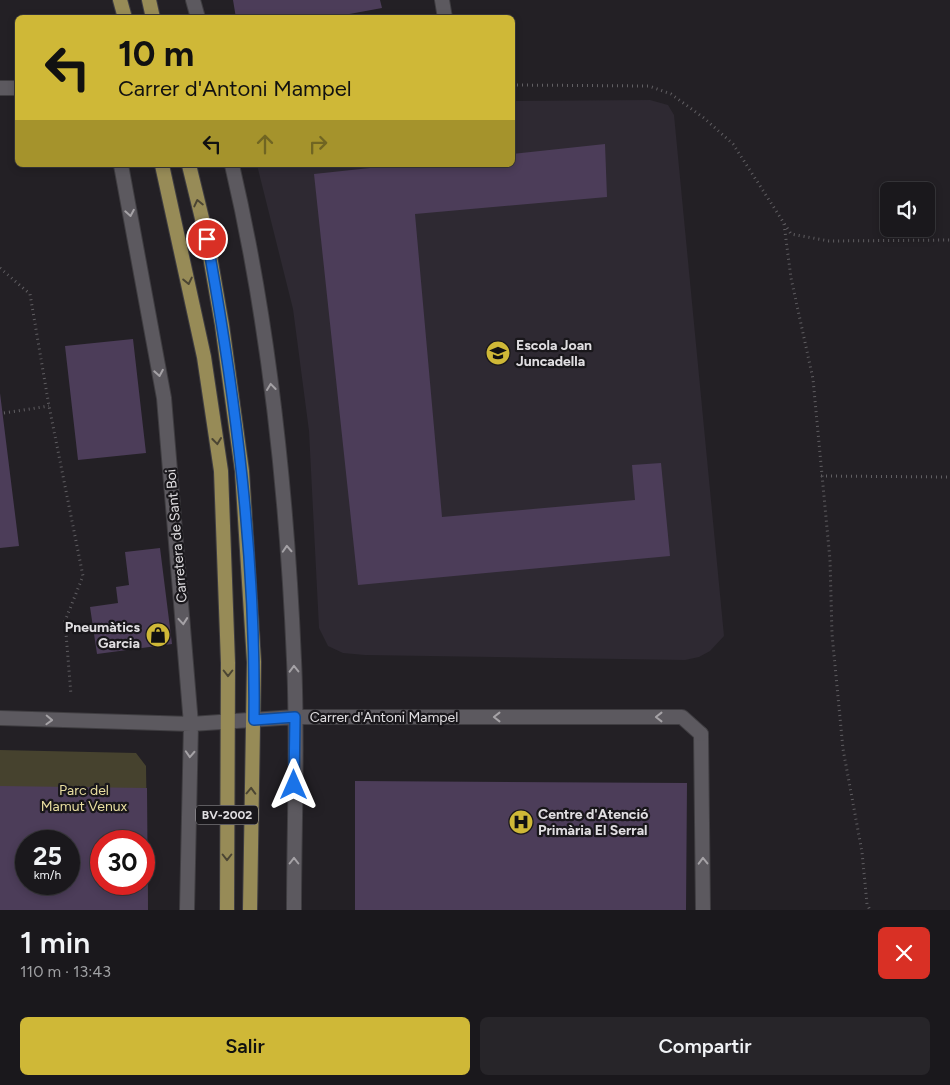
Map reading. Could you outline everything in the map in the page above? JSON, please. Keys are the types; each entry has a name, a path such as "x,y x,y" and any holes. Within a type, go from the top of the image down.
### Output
{"main road":[{"path":"120,0 124,15"},
{"path":"149,0 153,15"},
{"name":"BV-2002","path":"162,167 204,357 221,471 224,516 228,721 227,910"},
{"name":"BV-2002","path":"189,167 207,239 221,315 241,461 254,640 250,910"}],"street":[{"path":"193,0 197,15"},
{"path":"442,0 445,15"},
{"path":"0,88 15,88"},
{"name":"Carretera de Sant Boi","path":"121,167 164,398 192,724 188,783 187,910"},
{"path":"232,167 259,297 285,495 294,661 294,910"},
{"name":"Carrer d'Antoni Mampel","path":"0,718 192,724 295,717 682,717 701,734 703,910"}],"path":[{"path":"515,85 649,86 672,94 704,118 733,144 791,234 829,241 950,240"},
{"path":"784,224 791,278 813,379 843,749 862,852 867,904 870,910"},
{"path":"0,268 30,294 48,406 83,576 65,621 73,721"},
{"path":"4,413 48,406"},
{"path":"821,476 950,477"}],"shaded area":[{"name":"Escola Joan Juncadella","path":"650,100 668,105 674,115 724,636 710,651 699,657 685,660 365,655 343,653 328,646 319,628 309,431 293,309 258,167 515,167 515,101"}],"green space":[{"name":"Parc del Mamut Venux","path":"0,750 136,753 146,766 147,830 90,830 90,895 148,895 148,910 0,910"}],"building":[{"path":"233,0 380,0 382,8 344,15 236,15"},
{"path":"605,144 607,197 415,214 442,517 635,500 632,465 661,463 670,556 358,585 314,174 379,167 515,167 515,154"},
{"path":"133,339 146,453 78,460 65,346"},
{"path":"0,393 19,546 0,548"},
{"path":"160,548 172,644 97,654 90,607 118,603 116,587 129,585 125,552"},
{"name":"Centre d'Atenció Primària El Serral","path":"355,781 687,783 686,910 355,910"},
{"path":"0,786 147,788 147,830 90,830 90,895 148,895 148,910 0,910"}],"place":[{"name":"Escola Joan Juncadella","path":"498,353"},
{"name":"Pneumàtics Garcia","path":"158,635"},
{"name":"Centre d'Atenció Primària El Serral","path":"521,822"}],"route":[{"path":"207,239 231,379 242,470 253,632 254,720 295,717 294,785"}]}
